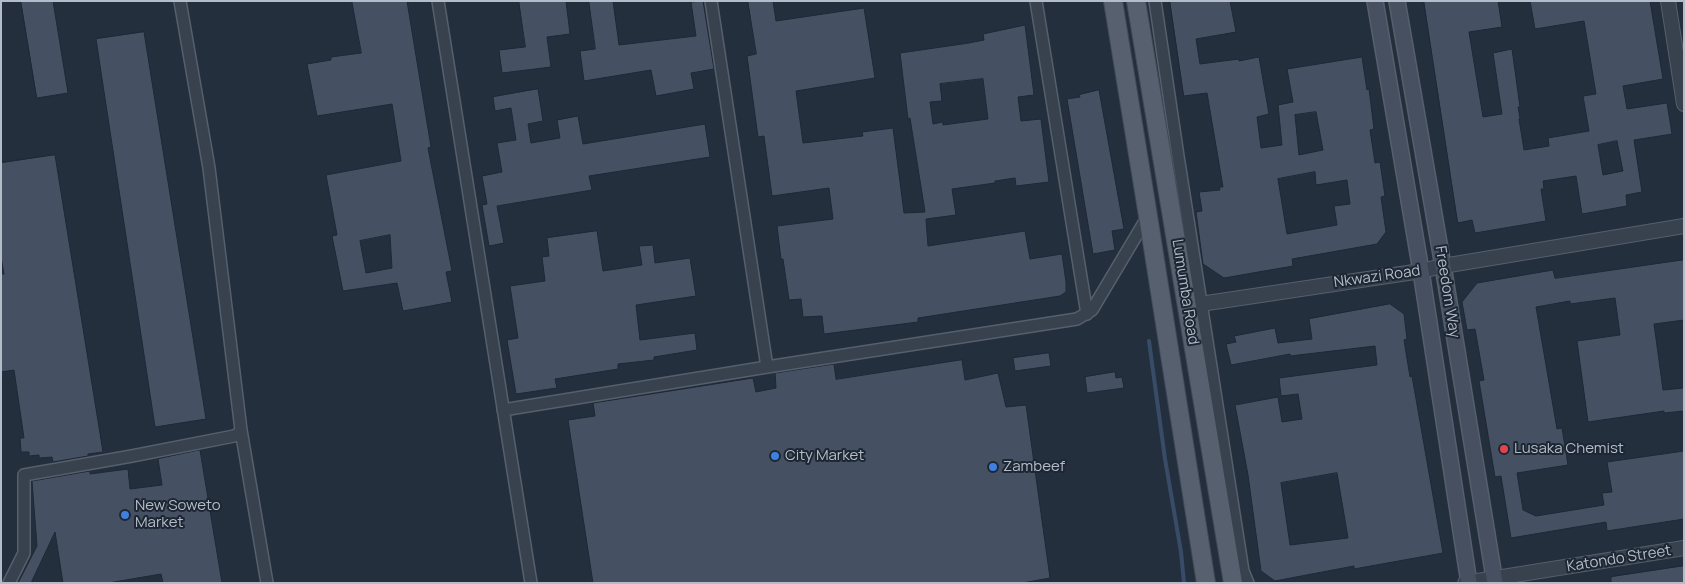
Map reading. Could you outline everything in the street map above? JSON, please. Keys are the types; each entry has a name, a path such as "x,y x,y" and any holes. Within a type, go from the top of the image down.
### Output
{"main road":[{"name":"Lumumba Road","path":"1113,1 1206,583"},
{"name":"Lumumba Road","path":"1136,1 1195,305 1232,583"},
{"name":"Freedom Way","path":"1375,1 1421,272 1469,582"},
{"name":"Freedom Way","path":"1397,1 1495,581"}],"street":[{"path":"180,1 209,168 241,430 267,583"},
{"path":"438,1 531,583"},
{"path":"711,1 767,366"},
{"path":"1036,1 1087,314"},
{"path":"1155,1 1178,156 1195,305 1243,571 1248,583"},
{"path":"1668,1 1684,104"},
{"path":"503,410 767,366 1077,319 1092,310 1148,216"},
{"name":"Nkwazi Road","path":"1195,305 1421,272 1443,266 1684,226"},
{"path":"9,583 24,553 24,475 225,438 238,434 241,430"},
{"name":"Katondo Street","path":"1465,583 1495,581 1684,548"}],"building":[{"path":"21,1 53,1 68,93 37,98"},
{"path":"352,1 407,1 431,147 428,148 452,271 446,272 452,302 403,311 397,283 343,291 332,236 337,235 326,175 401,161 392,104 317,116 307,64 331,60 331,57 361,53","holes":["390,235 392,268 366,273 360,241"]},
{"path":"519,1 566,1 570,34 547,37 551,67 502,73 499,50 525,47"},
{"path":"589,1 613,1 619,45 696,36 691,2 703,1 714,69 691,73 694,89 656,96 651,70 584,81 580,51 595,49"},
{"path":"748,1 773,1 776,21 864,8 875,78 796,91 803,143 863,136 862,132 893,128 904,213 925,212 910,118 908,119 900,53 984,40 983,34 1025,25 1034,95 1018,97 1021,121 1041,119 1049,182 1016,186 1015,178 952,189 956,215 926,219 928,246 1025,231 1030,259 1062,254 1066,292 1060,296 918,318 918,322 824,334 822,316 803,317 801,299 789,300 777,226 833,219 829,188 772,196 764,136 758,137 747,56 756,54","holes":["983,79 988,119 943,125 943,122 933,124 930,102 942,101 940,84"]},
{"path":"1170,1 1230,1 1236,32 1196,39 1200,64 1239,59 1239,61 1259,57 1269,114 1257,117 1261,148 1282,145 1278,105 1293,102 1287,69 1362,57 1367,90 1369,89 1374,129 1370,130 1375,163 1380,162 1385,196 1381,197 1386,232 1377,244 1292,259 1293,266 1224,278 1203,264 1196,212 1202,211 1199,192 1220,190 1219,187 1223,187 1207,93 1184,96","holes":["1316,112 1323,150 1299,155 1295,115","1315,172 1316,185 1347,180 1350,204 1334,206 1337,225 1287,234 1278,179"]},
{"path":"1424,1 1498,1 1502,27 1469,32 1483,117 1502,114 1493,53 1512,49 1524,150 1549,146 1548,138 1589,131 1583,96 1596,94 1584,21 1535,29 1530,1 1650,1 1663,79 1623,86 1627,109 1667,103 1672,134 1634,140 1642,192 1626,195 1627,206 1582,214 1576,176 1543,181 1544,189 1541,189 1546,221 1475,233 1472,220 1458,223","holes":["1617,141 1623,171 1603,175 1598,145"]},
{"path":"144,32 206,419 155,427 96,39"},
{"path":"538,89 543,121 528,124 531,143 560,138 557,120 578,116 583,144 705,124 710,157 589,176 592,190 497,206 504,243 489,246 482,205 487,204 482,176 502,172 497,143 516,140 511,108 495,111 493,97"},
{"path":"1099,90 1124,229 1112,231 1115,250 1093,254 1067,99 1080,97 1079,95"},
{"path":"55,155 103,452 53,462 52,457 39,458 39,455 29,456 29,452 21,452 20,438 24,438 14,370 1,372 1,274 4,274 1,257 1,163"},
{"path":"597,231 603,271 642,265 639,246 653,245 655,263 690,258 696,296 636,305 640,340 695,333 697,350 654,357 654,360 618,364 618,369 555,379 557,388 516,394 507,340 518,338 510,286 545,281 542,257 549,256 547,238"},
{"path":"1684,260 1684,320 1654,324 1663,390 1684,388 1684,411 1664,413 1664,411 1588,422 1577,341 1620,335 1615,298 1570,304 1570,301 1536,307 1557,429 1562,428 1568,465 1517,473 1523,510 1536,516 1604,505 1602,493 1612,492 1607,462 1684,451 1684,519 1607,531 1606,522 1511,538 1501,476 1495,477 1479,381 1484,380 1475,329 1467,330 1462,302 1477,283 1553,270 1555,278"},
{"path":"1390,304 1404,314 1407,339 1404,340 1410,377 1412,376 1443,553 1354,569 1354,566 1275,581 1261,571 1248,475 1235,405 1278,397 1282,422 1302,419 1298,394 1281,396 1279,378 1377,365 1375,346 1290,356 1290,354 1231,365 1226,344 1236,342 1234,336 1275,328 1278,343 1312,339 1309,319","holes":["1337,473 1348,538 1290,545 1281,483"]},
{"path":"1049,353 1051,366 1015,371 1013,358"},
{"name":"City Market","path":"962,360 965,380 998,373 1006,407 1026,405 1050,578 1022,583 593,583 568,420 595,416 593,403 753,378 756,392 776,388 775,373 834,364 836,379"},
{"path":"1115,372 1116,378 1122,377 1124,388 1087,393 1085,377"},
{"name":"New Soweto Market","path":"200,450 222,583 163,583 161,574 108,583 63,583 55,532 31,583 18,583 37,546 32,481 90,471 90,474 128,469 130,489 162,485 158,459"},
{"path":"1684,566 1684,583 1611,583 1611,577"}],"waterway":[{"path":"1149,341 1184,583"}],"place":[{"name":"Lusaka Chemist","path":"1504,449"},
{"name":"City Market","path":"775,456"},
{"name":"Zambeef","path":"993,467"},
{"name":"New Soweto Market","path":"125,515"}]}
